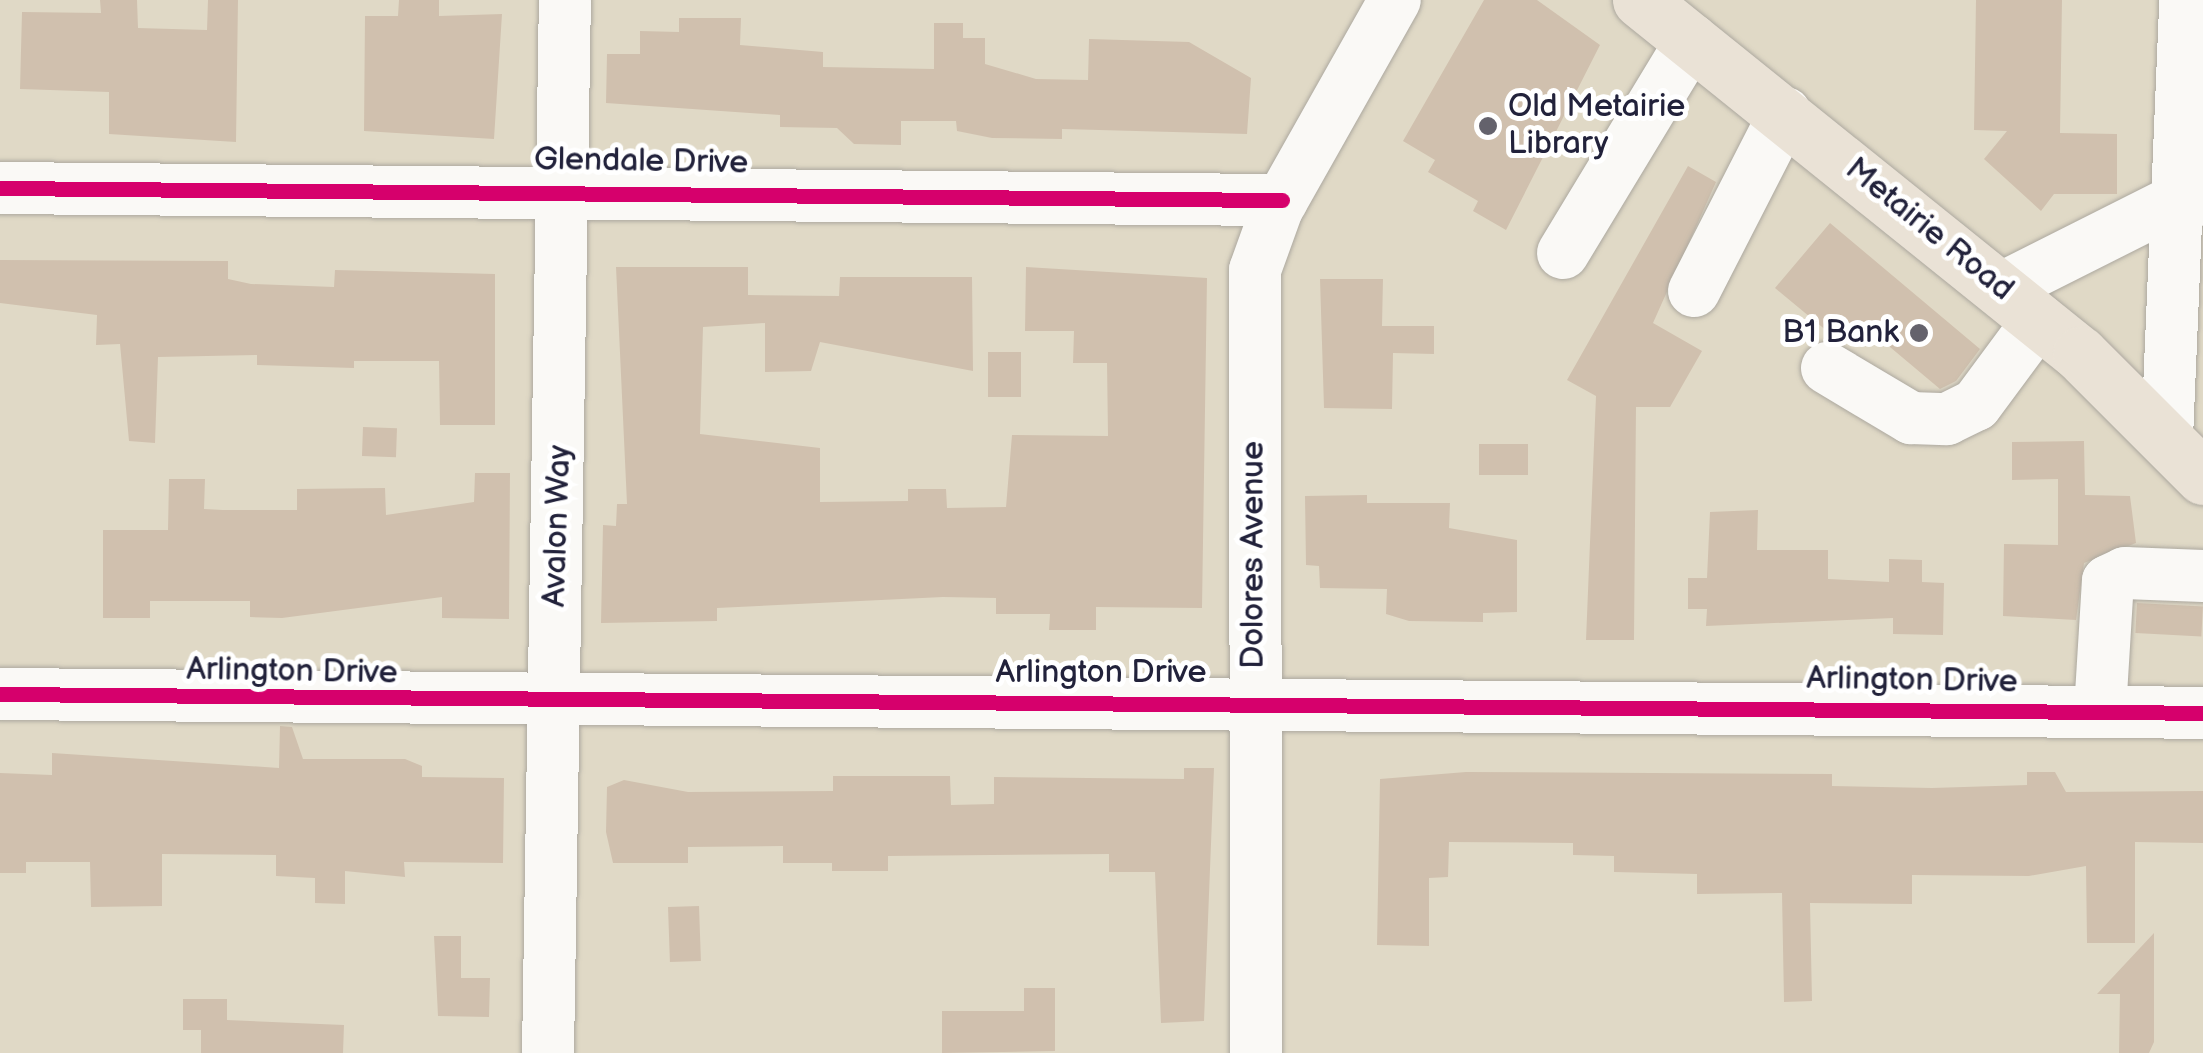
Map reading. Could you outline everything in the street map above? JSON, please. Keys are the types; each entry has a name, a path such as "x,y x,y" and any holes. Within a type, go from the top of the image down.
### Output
{"main road":[{"name":"Metairie Road","path":"1640,0 2020,304 2185,457"}],"street":[{"name":"Avalon Way","path":"548,1053 553,706 568,188 565,0"},
{"path":"1273,219 1396,0"},
{"path":"2185,0 2191,199 2185,457"},
{"path":"1562,253 1692,40"},
{"path":"1694,291 1785,113"},
{"name":"Glendale Drive","path":"0,188 568,188 1273,219"},
{"path":"1827,368 1911,418 1947,419 1976,405 2020,304 2191,199"},
{"name":"Dolores Avenue","path":"1256,1053 1255,270 1273,219"},
{"path":"2100,711 2108,581 2125,573 2203,576"},
{"name":"Arlington Drive","path":"0,694 553,706 1254,700 2203,713"}],"building":[{"path":"100,0 137,0 138,28 207,30 208,0 238,0 236,142 109,134 109,92 20,89 22,12 101,13"},
{"path":"399,0 439,0 439,16 502,14 494,139 364,131 365,16 398,16"},
{"name":"Old Metairie Library","path":"1484,0 1537,0 1600,45 1506,230 1473,211 1478,201 1428,172 1435,160 1403,141"},
{"path":"1976,0 2062,0 2060,133 2117,134 2117,194 2054,194 2041,211 1984,159 2007,131 1974,130"},
{"path":"679,18 741,18 740,45 823,52 823,67 934,69 934,23 963,23 963,38 985,38 985,64 1036,79 1088,80 1089,39 1189,42 1251,78 1247,134 1062,129 1062,139 992,138 957,131 956,121 901,121 901,145 854,144 837,128 780,127 780,115 606,103 607,54 640,54 640,31 679,32"},
{"path":"1688,166 1716,182 1653,323 1702,351 1670,407 1636,407 1634,640 1586,640 1596,396 1567,380"},
{"path":"1830,223 1980,349 1956,381 1940,389 1859,321 1839,341 1775,288"},
{"path":"0,260 228,261 228,279 251,284 334,287 335,270 495,274 495,425 440,425 439,361 354,361 354,368 257,365 257,355 158,357 155,443 129,441 120,344 96,345 97,315 0,303"},
{"path":"616,267 748,267 748,295 839,296 840,277 972,277 973,371 820,342 811,371 765,372 765,323 703,327 700,434 820,448 820,502 908,501 908,489 946,489 947,508 1006,507 1012,435 1108,436 1107,363 1073,363 1074,331 1025,331 1026,267 1207,278 1202,608 1096,607 1096,630 1049,630 1050,614 996,614 996,598 943,597 717,608 717,621 601,623 603,525 616,526 617,504 627,504"},
{"path":"1320,279 1383,279 1382,326 1434,326 1434,354 1393,353 1392,409 1324,408"},
{"path":"988,352 1021,352 1021,397 988,397"},
{"path":"363,427 397,428 396,457 362,456"},
{"path":"2084,441 2085,495 2130,496 2136,543 2084,563 2076,620 2003,616 2004,544 2058,545 2058,479 2012,480 2012,442"},
{"path":"1479,444 1528,444 1528,475 1479,475"},
{"path":"475,473 510,473 509,619 442,618 442,597 282,618 250,617 250,601 150,601 150,618 103,618 103,530 168,530 169,479 205,479 204,509 223,510 297,510 297,489 385,488 386,515 474,502"},
{"path":"1367,495 1367,503 1450,503 1449,528 1517,540 1517,612 1483,613 1483,622 1409,621 1386,614 1387,589 1320,588 1319,566 1306,565 1305,496"},
{"path":"1758,510 1757,550 1828,550 1828,579 1889,582 1889,559 1922,560 1922,582 1944,583 1943,635 1893,634 1893,618 1706,626 1707,609 1688,609 1688,578 1707,578 1710,512"},
{"path":"2137,603 2203,606 2201,636 2135,633"},
{"path":"280,726 292,727 303,759 405,759 422,766 422,777 504,778 503,863 404,862 405,877 345,871 345,904 315,903 315,878 276,876 276,855 162,854 162,906 91,907 90,862 26,862 26,873 0,873 0,773 52,775 52,753 279,768"},
{"path":"1184,768 1214,768 1204,1021 1161,1023 1155,872 1109,872 1109,854 888,856 888,871 832,871 832,863 783,863 783,846 688,847 688,863 613,863 606,832 607,787 624,780 688,792 833,791 833,776 950,776 951,805 994,804 994,777 1184,779"},
{"path":"1466,772 1832,774 1832,786 1932,788 2027,785 2027,772 2055,772 2066,792 2203,791 2203,843 2135,842 2135,943 2087,943 2086,866 2029,876 1912,875 1912,904 1810,903 1812,1001 1784,1002 1782,893 1697,894 1697,874 1614,872 1614,856 1573,855 1573,843 1449,842 1448,877 1429,878 1429,946 1377,945 1380,779"},
{"path":"699,906 701,961 670,962 668,907"},
{"path":"2154,933 2154,1042 2149,1053 2119,1053 2120,994 2097,994"},
{"path":"434,936 461,936 461,978 490,978 489,1017 438,1016"},
{"path":"1024,988 1055,988 1055,1051 942,1053 942,1011 1024,1011"},
{"path":"183,999 227,999 227,1020 344,1025 343,1053 201,1053 201,1030 183,1030"}],"cycle path":[{"path":"0,188 1282,200"},
{"path":"0,694 2203,713"}],"place":[{"name":"Old Metairie Library","path":"1488,126"},
{"name":"B1 Bank","path":"1919,333"}]}
